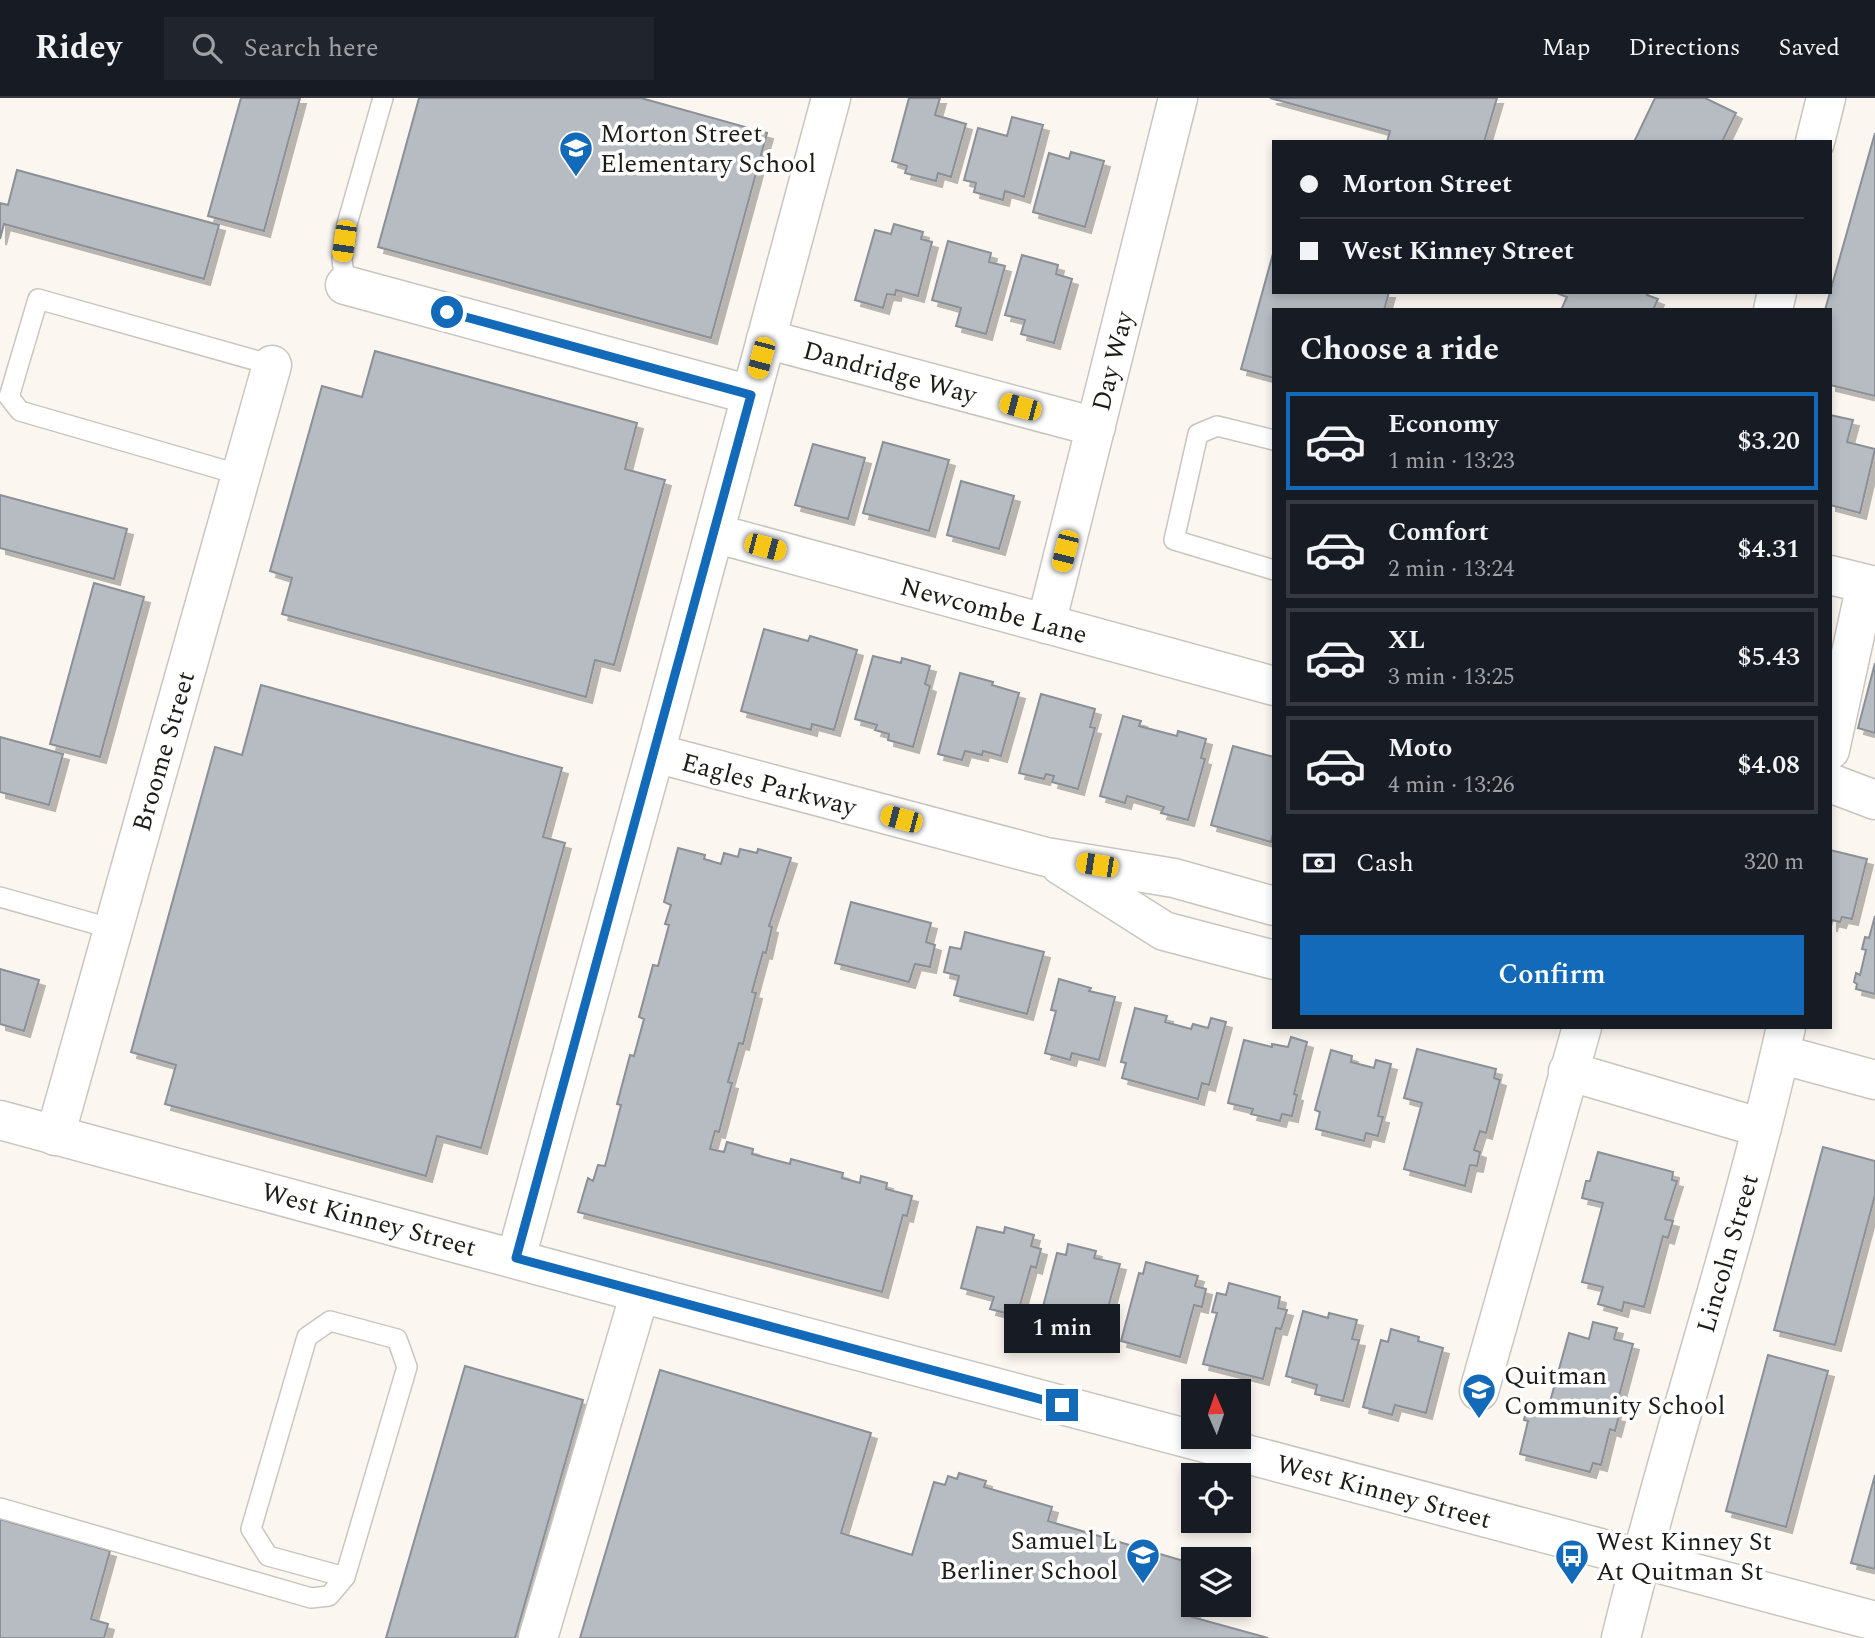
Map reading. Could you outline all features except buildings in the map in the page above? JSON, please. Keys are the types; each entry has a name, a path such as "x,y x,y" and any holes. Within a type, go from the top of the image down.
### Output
{"street":[{"path":"516,1258 831,98"},
{"name":"Day Way","path":"1046,624 1178,98"},
{"path":"1816,140 1826,98"},
{"path":"345,285 751,395"},
{"name":"Dandridge Way","path":"766,339 1096,427"},
{"name":"Broome Street","path":"55,1136 272,365"},
{"name":"Newcombe Lane","path":"714,533 1272,685"},
{"path":"1832,738 1857,582"},
{"name":"Eagles Parkway","path":"655,753 1046,857 1174,878 1272,905"},
{"path":"1832,784 1875,800"},
{"name":"Eagles Parkway","path":"1046,857 1164,931 1272,959"},
{"path":"1479,1391 1581,1029"},
{"path":"1783,1040 1875,1080"},
{"name":"Lincoln Street","path":"1621,1638 1762,1128 1783,1040"},
{"path":"1568,1071 1762,1128"},
{"name":"West Kinney Street","path":"0,1120 1875,1622"},
{"path":"538,1638 640,1293"}],"lane":[{"path":"345,285 342,259 347,223 383,98"},
{"path":"241,475 20,411 9,397 38,299 272,365"},
{"path":"1272,440 1217,426 1198,435 1174,540 1272,569"},
{"path":"0,898 113,929"},
{"path":"0,1508 311,1598 329,1596 345,1577 407,1367 397,1339 330,1321 307,1337 251,1529 268,1556 345,1577"}],"place":[{"name":"Morton Street Elementary School","path":"576,178"},
{"name":"Quitman Community School","path":"1479,1420"},
{"name":"Samuel L Berliner School","path":"1143,1585"},
{"name":"West Kinney St At Quitman St","path":"1572,1586"}],"route":[{"path":"447,312 751,395 516,1258 1062,1405"}]}
